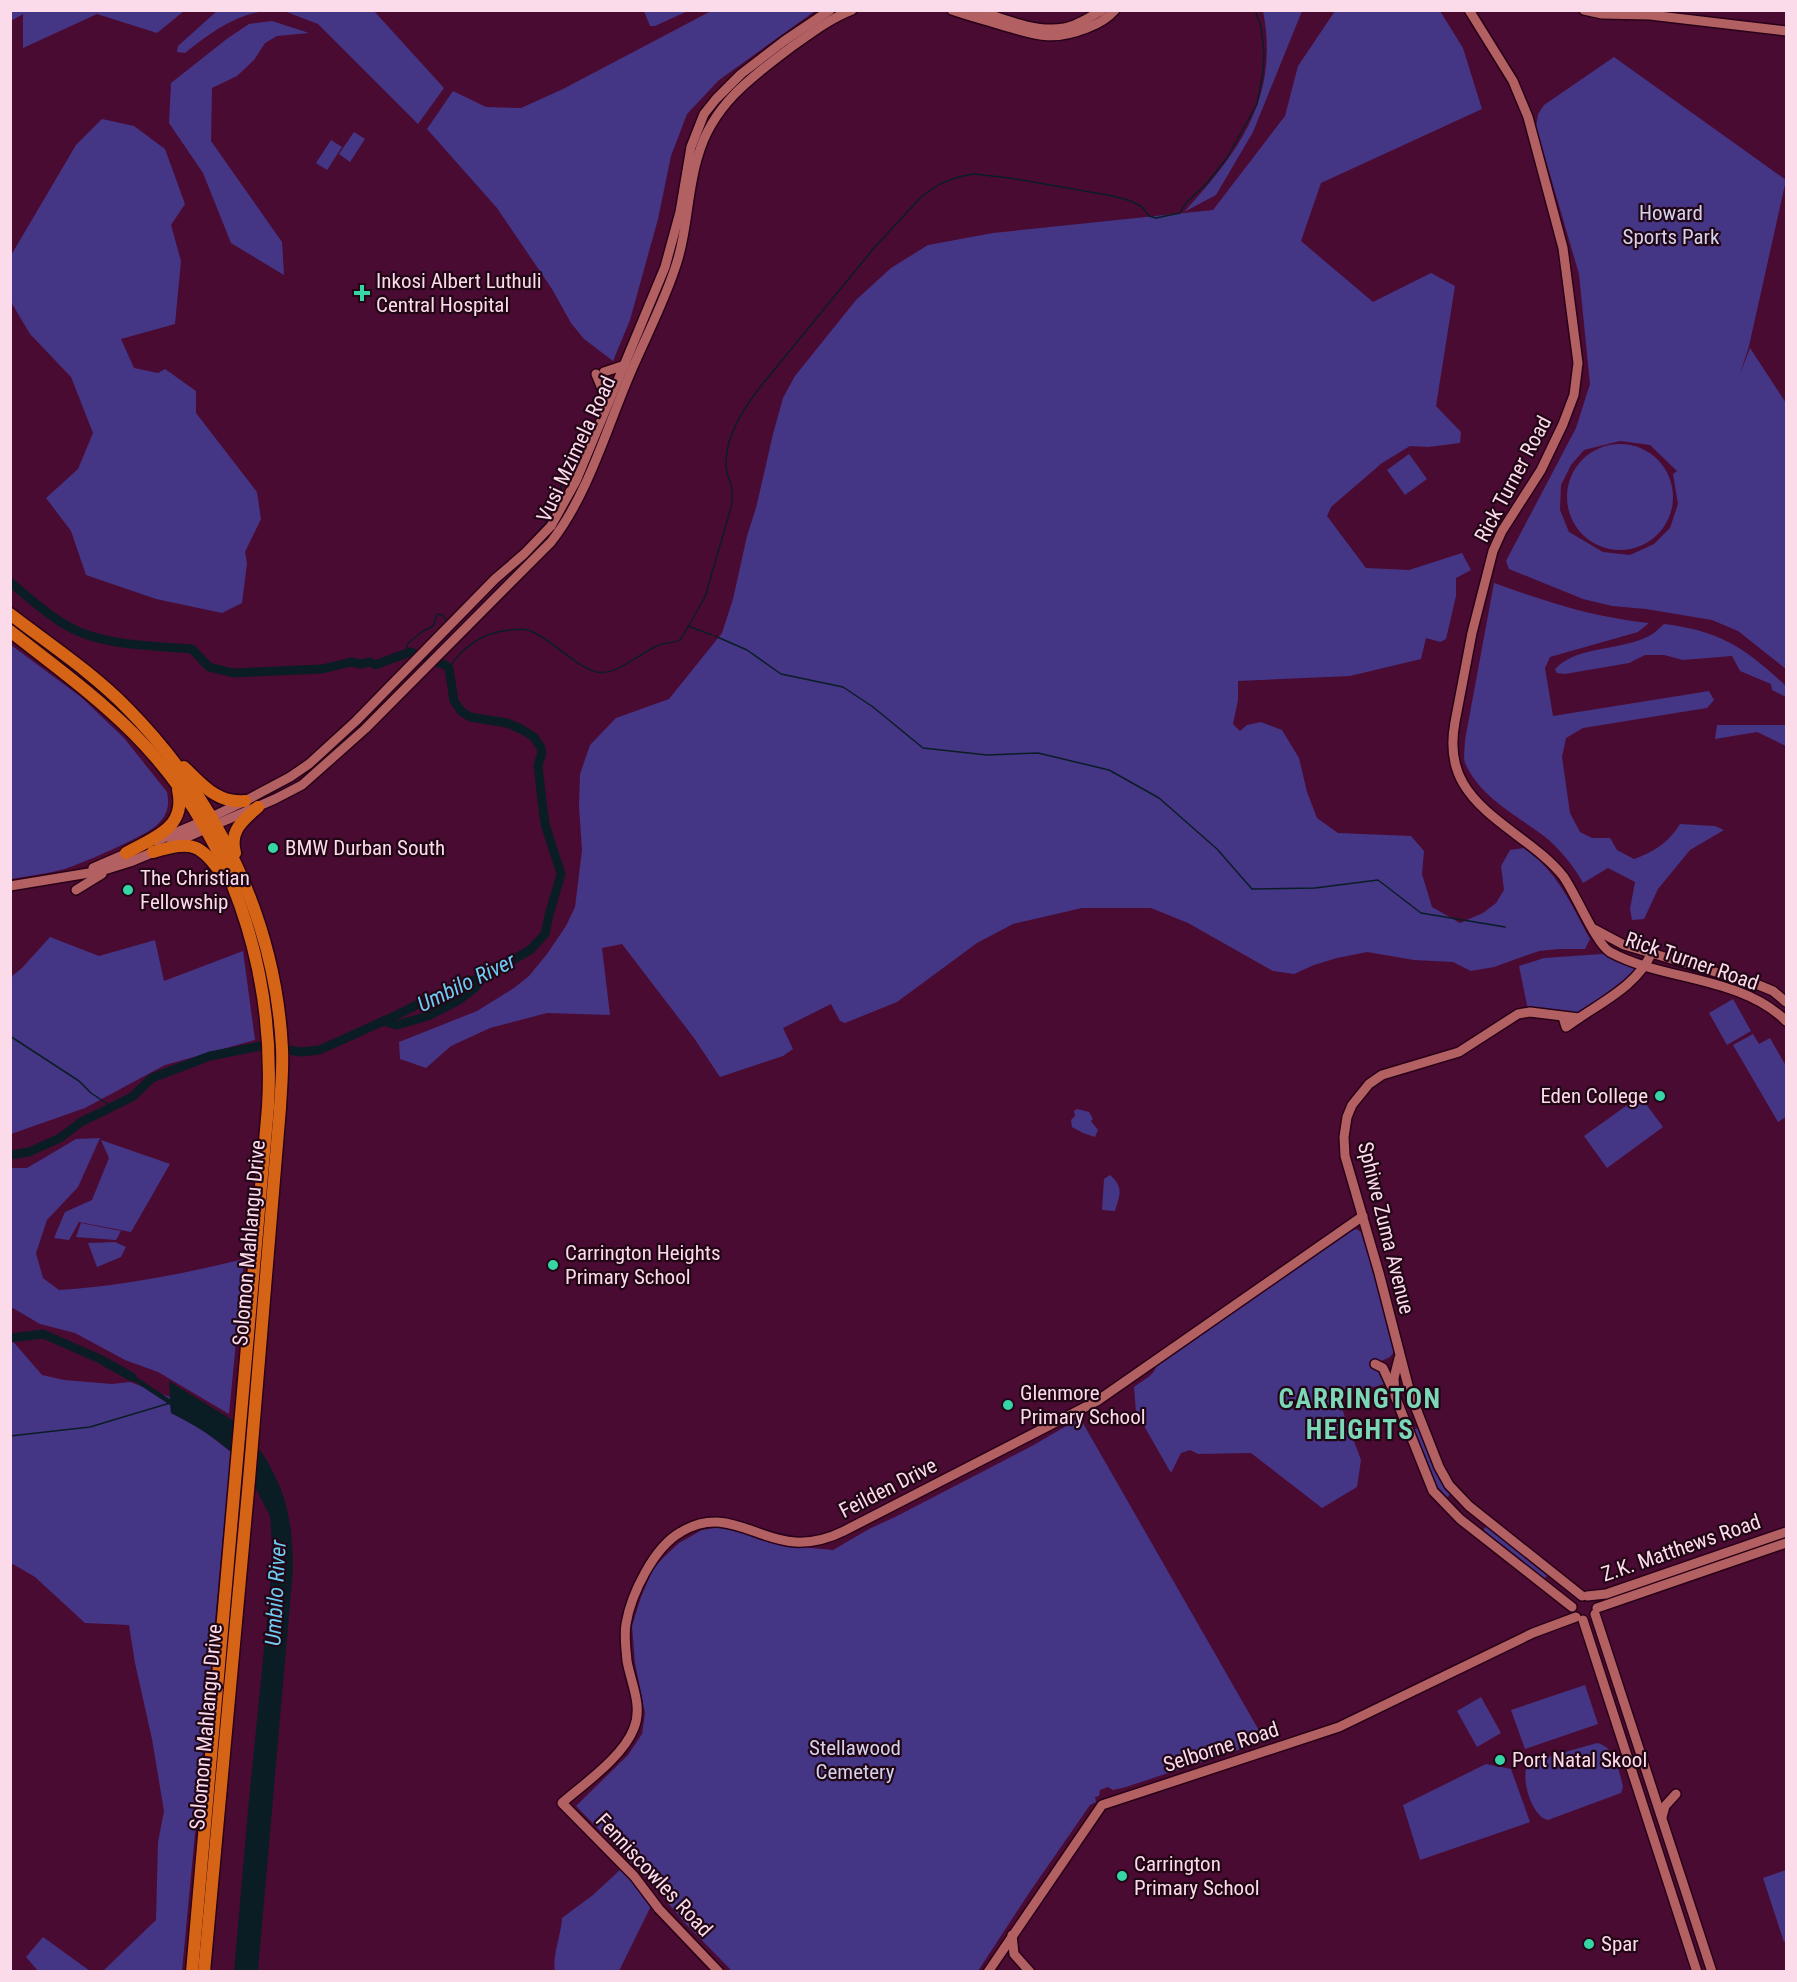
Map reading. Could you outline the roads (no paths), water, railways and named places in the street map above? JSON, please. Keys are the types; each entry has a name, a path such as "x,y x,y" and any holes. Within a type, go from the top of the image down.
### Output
{"highway":[{"name":"Solomon Mahlangu Drive","path":"10,614 119,700 155,738 182,773 209,824 241,874 266,946 277,1002 282,1049 241,1416 192,1971"},
{"name":"Solomon Mahlangu Drive","path":"10,631 109,709 141,741 209,824 236,893 256,960 263,998 274,1108 253,1431 204,1971"},
{"path":"155,738 211,793 227,801 244,801"},
{"path":"126,853 165,831 175,821 180,802 176,782"},
{"path":"241,874 233,849 235,833 243,820 258,807"},
{"path":"153,852 178,845 195,847 214,863 236,893"}],"street":[{"name":"Vusi Mzimela Road","path":"209,824 309,764 356,721 551,526 576,481 668,257 680,212 691,147 704,114 741,74 830,10"},
{"name":"Vusi Mzimela Road","path":"209,824 258,807 289,792 344,750 541,553 564,526 604,440 676,265 696,162 704,138 717,114 737,90 770,64 817,28 852,10"},
{"path":"952,10 1027,34 1049,36 1073,33 1097,24 1115,10"},
{"path":"977,10 1021,24 1045,28 1064,28 1083,21 1102,10"},
{"name":"Rick Turner Road","path":"1469,10 1514,81 1528,117 1563,248 1578,363 1574,395 1563,424 1541,470 1502,531 1493,551 1473,633 1452,739 1458,773 1468,791 1486,809 1552,864 1570,886 1605,949 1618,956 1735,991 1769,1007 1786,1021"},
{"path":"1584,10 1602,14 1650,15 1786,31"},
{"path":"604,412 600,373 625,365"},
{"path":"10,886 93,873 115,867 153,852 209,824"},
{"path":"74,875 126,853 209,824"},
{"path":"59,878 67,882 75,892 115,867"},
{"name":"Rick Turner Road","path":"1594,929 1624,945 1756,984 1773,991 1786,1008"},
{"path":"1563,1017 1566,1027 1634,980 1646,965 1652,952"},
{"path":"1773,991 1786,992"},
{"path":"1769,1007 1786,1008"},
{"name":"Sphiwe Zuma Avenue","path":"1579,1018 1530,1012 1518,1014 1460,1052 1390,1071 1369,1084 1349,1111 1344,1137 1345,1156 1399,1356 1421,1424 1439,1467 1449,1485 1469,1506 1584,1596"},
{"name":"Feilden Drive","path":"562,1803 615,1757 634,1729 638,1711 627,1661 626,1626 632,1604 647,1570 657,1551 672,1538 694,1526 716,1522 741,1525 770,1537 796,1542 819,1541 838,1534 1097,1401 1363,1216"},
{"name":"Sphiwe Zuma Avenue","path":"1399,1356 1394,1378 1395,1396 1433,1491 1454,1514 1576,1613"},
{"path":"1375,1364 1385,1370 1395,1396"},
{"path":"1407,1430 1421,1424"},
{"path":"1478,1533 1489,1521"},
{"name":"Z.K. Matthews Road","path":"1584,1596 1606,1594 1786,1532"},
{"name":"Z.K. Matthews Road","path":"1596,1611 1786,1543"},
{"path":"1697,1971 1602,1679 1576,1613 1575,1600 1584,1596 1594,1600 1615,1676 1712,1971"},
{"path":"1576,1613 1590,1619 1596,1611"},
{"name":"Selborne Road","path":"988,1971 1102,1805 1350,1723 1576,1613"},
{"path":"1602,1679 1615,1676"},
{"path":"1622,1741 1635,1737"},
{"path":"1662,1819 1665,1806 1676,1794"},
{"name":"Fenniscowles Road","path":"562,1803 634,1876 659,1909 719,1971"},
{"path":"1659,1855 1673,1851"},
{"path":"1012,1935 1014,1954 1030,1971"}],"water":[{"path":"169,1381 234,1421 231,1452 187,1421 171,1413"},
{"path":"258,1447 282,1491 289,1519 293,1569 258,1971 234,1972 272,1548 270,1516 253,1483"}],"waterway":[{"path":"449,668 460,653 474,642 490,634 512,630 531,631 588,669 604,673 620,667 652,648 681,639 705,597 732,504 726,462 733,431 761,386 874,248 922,196 940,184 973,174 1113,196 1131,201 1142,207 1149,216 1156,218 1180,213 1185,204 1207,183 1227,158 1257,104 1264,53 1261,27 1255,10"},
{"path":"539,531 549,519 559,498 563,473 569,463"},
{"name":"Umbilo River","path":"10,582 72,629 122,643 192,649 209,667 233,673 322,669 351,662 361,664 370,662 375,665 410,652 445,665 449,668 454,701 461,711 470,717 507,723 521,729 534,737 541,748 542,753 538,765 545,824 561,874 545,934 530,950 483,977 422,1002 319,1050 301,1052 261,1046 210,1056 152,1078 132,1097 81,1122 60,1138 29,1152 10,1155"},
{"path":"407,653 407,644 433,626 437,614 442,615 448,621"},
{"path":"688,626 712,635"},
{"path":"715,636 747,650 781,674 843,687 873,707 923,748 987,755 1038,753 1109,770 1159,798 1217,849 1252,889 1315,888 1378,880 1421,913 1505,927"},
{"path":"383,1021 397,1025 428,1016 459,1000 476,987 483,977"},
{"path":"10,1036 79,1081 91,1093 112,1107"},
{"name":"Umbilo River","path":"10,1338 43,1334 100,1359 132,1377"},
{"name":"Umbilo River","path":"132,1377 176,1406"},
{"path":"10,1436 90,1427 170,1403"}],"place":[{"name":"Inkosi Albert Luthuli Central Hospital","path":"362,293"},
{"name":"BMW Durban South","path":"273,848"},
{"name":"The Christian Fellowship","path":"128,890"},
{"name":"Eden College","path":"1660,1096"},
{"name":"Carrington Heights Primary School","path":"553,1265"},
{"name":"Glenmore Primary School","path":"1008,1405"},
{"name":"Port Natal Skool","path":"1500,1760"},
{"name":"Carrington Primary School","path":"1122,1876"},
{"name":"Spar","path":"1589,1944"}],"district":[{"name":"CARRINGTON HEIGHTS","path":"1360,1414"}],"park label":[{"name":"Howard Sports Park","path":"1671,225"},
{"name":"Stellawood Cemetery","path":"855,1760"}]}
